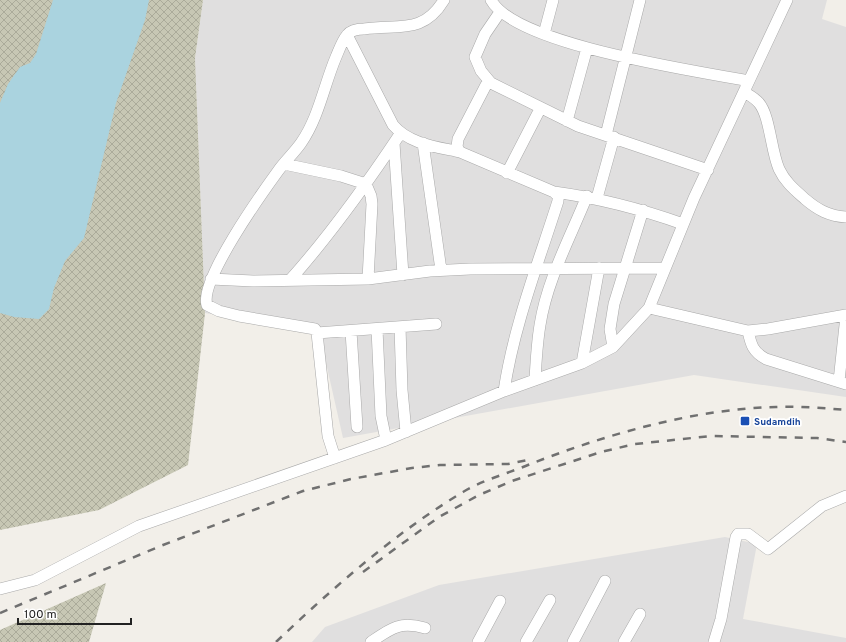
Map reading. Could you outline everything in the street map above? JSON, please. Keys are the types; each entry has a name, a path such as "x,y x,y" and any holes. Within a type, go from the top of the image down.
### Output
{"street":[{"path":"335,458 328,436 317,333 312,327 239,316 213,309 207,305 206,301 211,279 221,259 250,213 284,164 301,143 313,123 334,63 347,35 352,31 365,28 420,23 430,18 443,0"},
{"path":"491,0 500,12 519,23 544,34 587,48 749,81"},
{"path":"544,34 553,0"},
{"path":"535,380 540,324 556,268 592,197 610,136 640,0"},
{"path":"0,589 35,580 140,526 386,440 504,391 582,363 613,347 649,308 683,224 787,0"},
{"path":"500,12 485,34 476,57 481,71 491,83 540,109 567,121 708,170"},
{"path":"347,35 393,125 397,138 403,275"},
{"path":"567,121 587,48"},
{"path":"460,152 457,147 458,139 486,85 491,83"},
{"path":"744,92 758,101 763,109 772,150 780,170 790,186 820,211 830,215 846,217"},
{"path":"507,173 540,109"},
{"path":"397,138 460,152 554,192 592,197 643,210 683,224"},
{"path":"290,280 315,252 366,184 397,138"},
{"path":"423,143 441,270"},
{"path":"284,164 341,176 366,184 371,196 372,204 368,279"},
{"path":"504,391 514,338 535,268 558,201 558,196 554,192"},
{"path":"613,347 610,329 611,317 643,210"},
{"path":"582,363 599,268"},
{"path":"211,279 368,279 441,270 665,268"},
{"path":"649,308 748,331 768,329 846,315 842,383 766,359 757,354 752,347 748,331"},
{"path":"317,333 436,324"},
{"path":"400,327 402,390 406,432"},
{"path":"377,329 381,416 386,440"},
{"path":"351,331 357,427"},
{"path":"714,642 736,537 738,534 748,534 768,549 822,506 846,496"},
{"path":"573,642 605,581"},
{"path":"526,642 550,600"},
{"path":"478,642 500,601"},
{"path":"624,642 640,614"},
{"path":"371,642 392,628 401,625 412,625 425,628"}],"shaded area":[{"path":"0,0 203,0 195,58 205,313 188,465 99,510 0,530"},
{"path":"203,0 827,0 822,19 846,27 846,397 694,375 343,438 319,332 205,313 195,58"},
{"path":"725,537 757,544 743,619 846,638 846,642 312,642 325,627 439,585"},
{"path":"106,583 89,642 0,642 0,630"}],"water":[{"path":"53,0 149,0 145,20 116,103 84,238 65,261 54,288 49,309 39,319 14,317 0,313 0,103 8,84 20,67 30,63 36,54"}],"railway":[{"path":"276,642 320,601 389,543 413,525 463,492 487,481 587,444 618,434 681,418 745,409 776,407 846,410"},
{"path":"363,572 439,517 479,495 512,481 601,452 635,444 711,436 817,438 846,442"},
{"path":"0,613 163,545 303,491 351,479 412,468 440,465 508,464 533,459"}],"place":[{"name":"Sudamdih","path":"745,421"}]}
